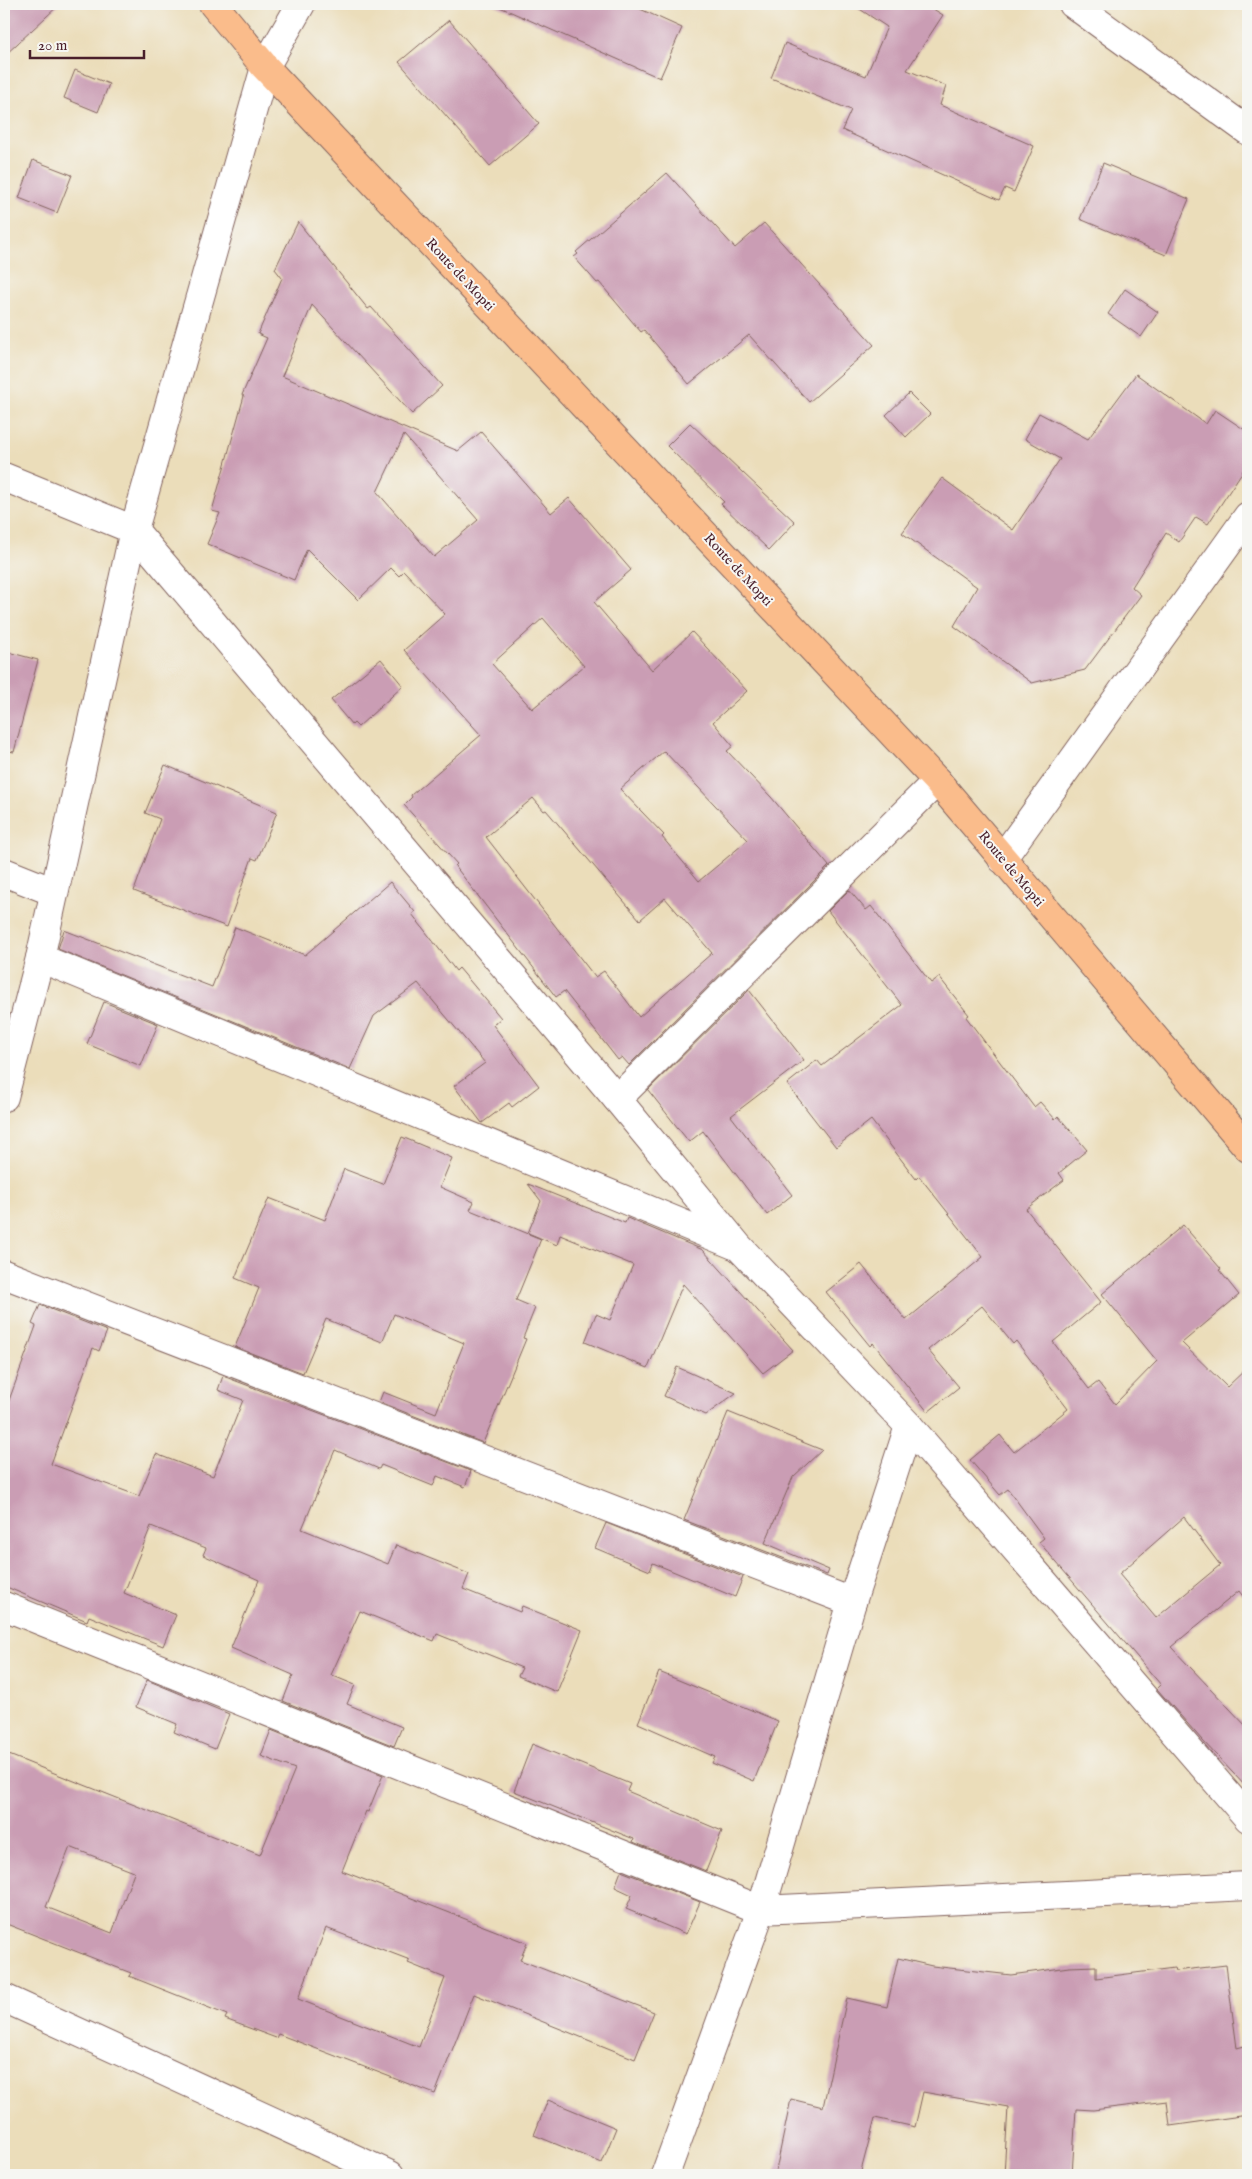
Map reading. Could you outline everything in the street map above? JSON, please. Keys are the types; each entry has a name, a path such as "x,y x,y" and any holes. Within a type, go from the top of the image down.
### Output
{"highway":[{"name":"Route de Mopti","path":"213,4 265,67 937,781 1248,1148"}],"street":[{"path":"4,1096 40,958 134,530 265,67 302,4"},
{"path":"1073,4 1248,131"},
{"path":"4,477 134,530 617,1099 738,1246 909,1426 1248,1818"},
{"path":"1002,859 1248,516"},
{"path":"617,1099 937,781"},
{"path":"4,872 54,892"},
{"path":"40,958 738,1246"},
{"path":"4,1274 852,1602"},
{"path":"666,2175 761,1910 852,1602 909,1426"},
{"path":"4,1606 761,1910 1248,1886"},
{"path":"4,1998 390,2175"}],"building":[{"path":"4,4 60,4 4,56"},
{"path":"493,4 629,4 682,28 660,78"},
{"path":"852,4 925,4 943,15 907,70 946,86 940,105 1034,146 1014,192 1005,188 999,200 842,130 851,110 771,78 785,43 866,76 887,27"},
{"path":"449,20 539,124 490,166 399,62"},
{"path":"75,70 109,84 98,112 64,98"},
{"path":"33,160 72,175 57,213 19,198"},
{"path":"1103,163 1189,199 1166,255 1080,219"},
{"path":"667,173 735,248 764,223 874,345 809,402 749,335 689,384 644,330 641,332 599,282 597,283 574,257 578,254 576,252"},
{"path":"298,222 368,309 371,307 442,386 412,414 312,305 282,376 458,451 481,432 551,513 569,498 631,570 594,602 652,670 692,632 747,691 713,722 733,746 727,751 771,797 829,866 629,1065 622,1057 618,1060 564,991 556,997 455,866 457,864 404,805 412,797 411,795 481,735 404,650 445,614 404,571 399,576 391,568 358,600 307,549 294,580 207,544 220,513 212,511 244,396 242,395 267,338 258,334 282,278 275,269","holes":["404,435 478,520 434,557 377,492","543,618 584,666 532,709 492,664","664,751 748,840 699,881 662,837 664,835 620,789","533,798 544,811 546,810 640,920 665,898 712,953 639,1017 604,971 595,977 486,837"]},
{"path":"1125,289 1158,312 1141,337 1108,314"},
{"path":"1136,374 1206,424 1215,410 1248,432 1248,463 1208,524 1196,517 1179,542 1166,533 1132,587 1141,595 1085,670 1032,683 954,626 977,587 902,533 942,478 1013,530 1060,459 1025,439 1039,413 1088,439"},
{"path":"909,393 930,414 906,437 886,415"},
{"path":"690,423 795,522 769,550 721,504 724,502 667,446"},
{"path":"4,651 38,660 14,752 4,750"},
{"path":"381,659 403,686 358,727 354,723 352,725 331,700"},
{"path":"165,765 277,812 257,860 252,858 227,927 134,891 160,819 145,813"},
{"path":"390,882 415,912 412,914 456,971 459,968 501,1018 493,1025 539,1086 512,1107 509,1103 482,1123 454,1086 485,1063 418,983 374,1016 350,1069 58,949 64,930 212,987 235,927 305,955"},
{"path":"849,890 866,910 871,906 931,983 939,977 969,1015 966,1017 1034,1107 1040,1102 1055,1119 1058,1116 1087,1150 1059,1173 1064,1180 1026,1209 1101,1302 1053,1342 1089,1389 1098,1382 1115,1404 1157,1361 1102,1294 1183,1225 1221,1269 1219,1270 1239,1295 1182,1343 1227,1387 1248,1367 1248,1603 1239,1591 1171,1647 1248,1728 1248,1789 1157,1689 1161,1685 1039,1542 1044,1538 1008,1489 1000,1495 970,1460 1000,1435 1014,1452 1068,1409 1016,1341 1013,1344 982,1306 928,1350 959,1387 928,1412 873,1343 870,1346 826,1292 861,1264 906,1320 983,1257 919,1176 916,1179 871,1120 836,1147 787,1084 817,1060 822,1066 902,1005 828,911","holes":["1184,1517 1220,1565 1156,1618 1119,1574"]},
{"path":"749,990 804,1060 731,1116 792,1195 767,1215 703,1131 689,1142 648,1090"},
{"path":"104,1002 158,1024 141,1066 87,1044"},
{"path":"402,1137 452,1158 440,1187 474,1202 470,1210 541,1239 516,1300 535,1308 523,1338 526,1339 483,1443 379,1402 383,1392 436,1413 464,1343 394,1314 382,1342 326,1319 303,1373 235,1347 259,1288 235,1278 269,1198 325,1220 344,1169 383,1184"},
{"path":"528,1184 625,1223 627,1218 703,1250 793,1350 763,1373 683,1284 648,1368 585,1342 596,1314 610,1320 633,1265 560,1235 557,1245 528,1233 541,1201"},
{"path":"40,1305 107,1331 99,1351 93,1348 51,1464 139,1496 156,1454 213,1476 243,1400 218,1390 223,1376 471,1471 465,1487 437,1476 433,1486 381,1465 379,1469 335,1450 302,1529 388,1564 396,1545 469,1574 463,1589 520,1612 522,1606 582,1630 557,1692 518,1676 522,1668 437,1634 434,1641 360,1611 331,1675 355,1685 347,1704 402,1727 394,1746 283,1701 293,1675 231,1648 259,1580 203,1555 206,1548 151,1526 124,1593 176,1615 163,1646 89,1616 87,1621 4,1586 4,1414 36,1326 32,1324"},
{"path":"677,1367 736,1393 706,1415 664,1396"},
{"path":"728,1412 822,1450 793,1477 765,1543 829,1570 827,1575 684,1520"},
{"path":"606,1523 743,1577 735,1597 653,1563 650,1571 595,1548"},
{"path":"659,1672 778,1721 754,1781 712,1763 715,1757 638,1723"},
{"path":"147,1680 229,1714 215,1749 174,1732 177,1724 136,1707"},
{"path":"271,1730 383,1775 342,1871 527,1943 520,1960 654,2012 635,2059 474,1994 435,2094 278,2034 276,2038 225,2019 227,2015 129,1976 131,1973 4,1923 4,1753 260,1855 295,1769 261,1756","holes":["70,1847 134,1872 112,1933 46,1907","326,1928 410,1960 408,1963 445,1978 419,2047 298,1999"]},
{"path":"532,1744 630,1784 627,1791 722,1831 706,1871 633,1842 634,1839 514,1791"},
{"path":"621,1871 700,1902 686,1934 626,1909 632,1895 615,1887"},
{"path":"898,1958 932,1966 1011,1975 1069,1967 1096,1966 1096,1978 1174,1968 1175,1971 1226,1965 1237,2048 1248,2045 1248,2115 1170,2126 1167,2101 1093,2110 1076,2109 1072,2175 1004,2175 1008,2107 923,2092 915,2127 875,2118 860,2175 775,2175 791,2099 823,2107 847,1998 887,2007"},
{"path":"548,2100 616,2128 602,2163 534,2135"}]}
